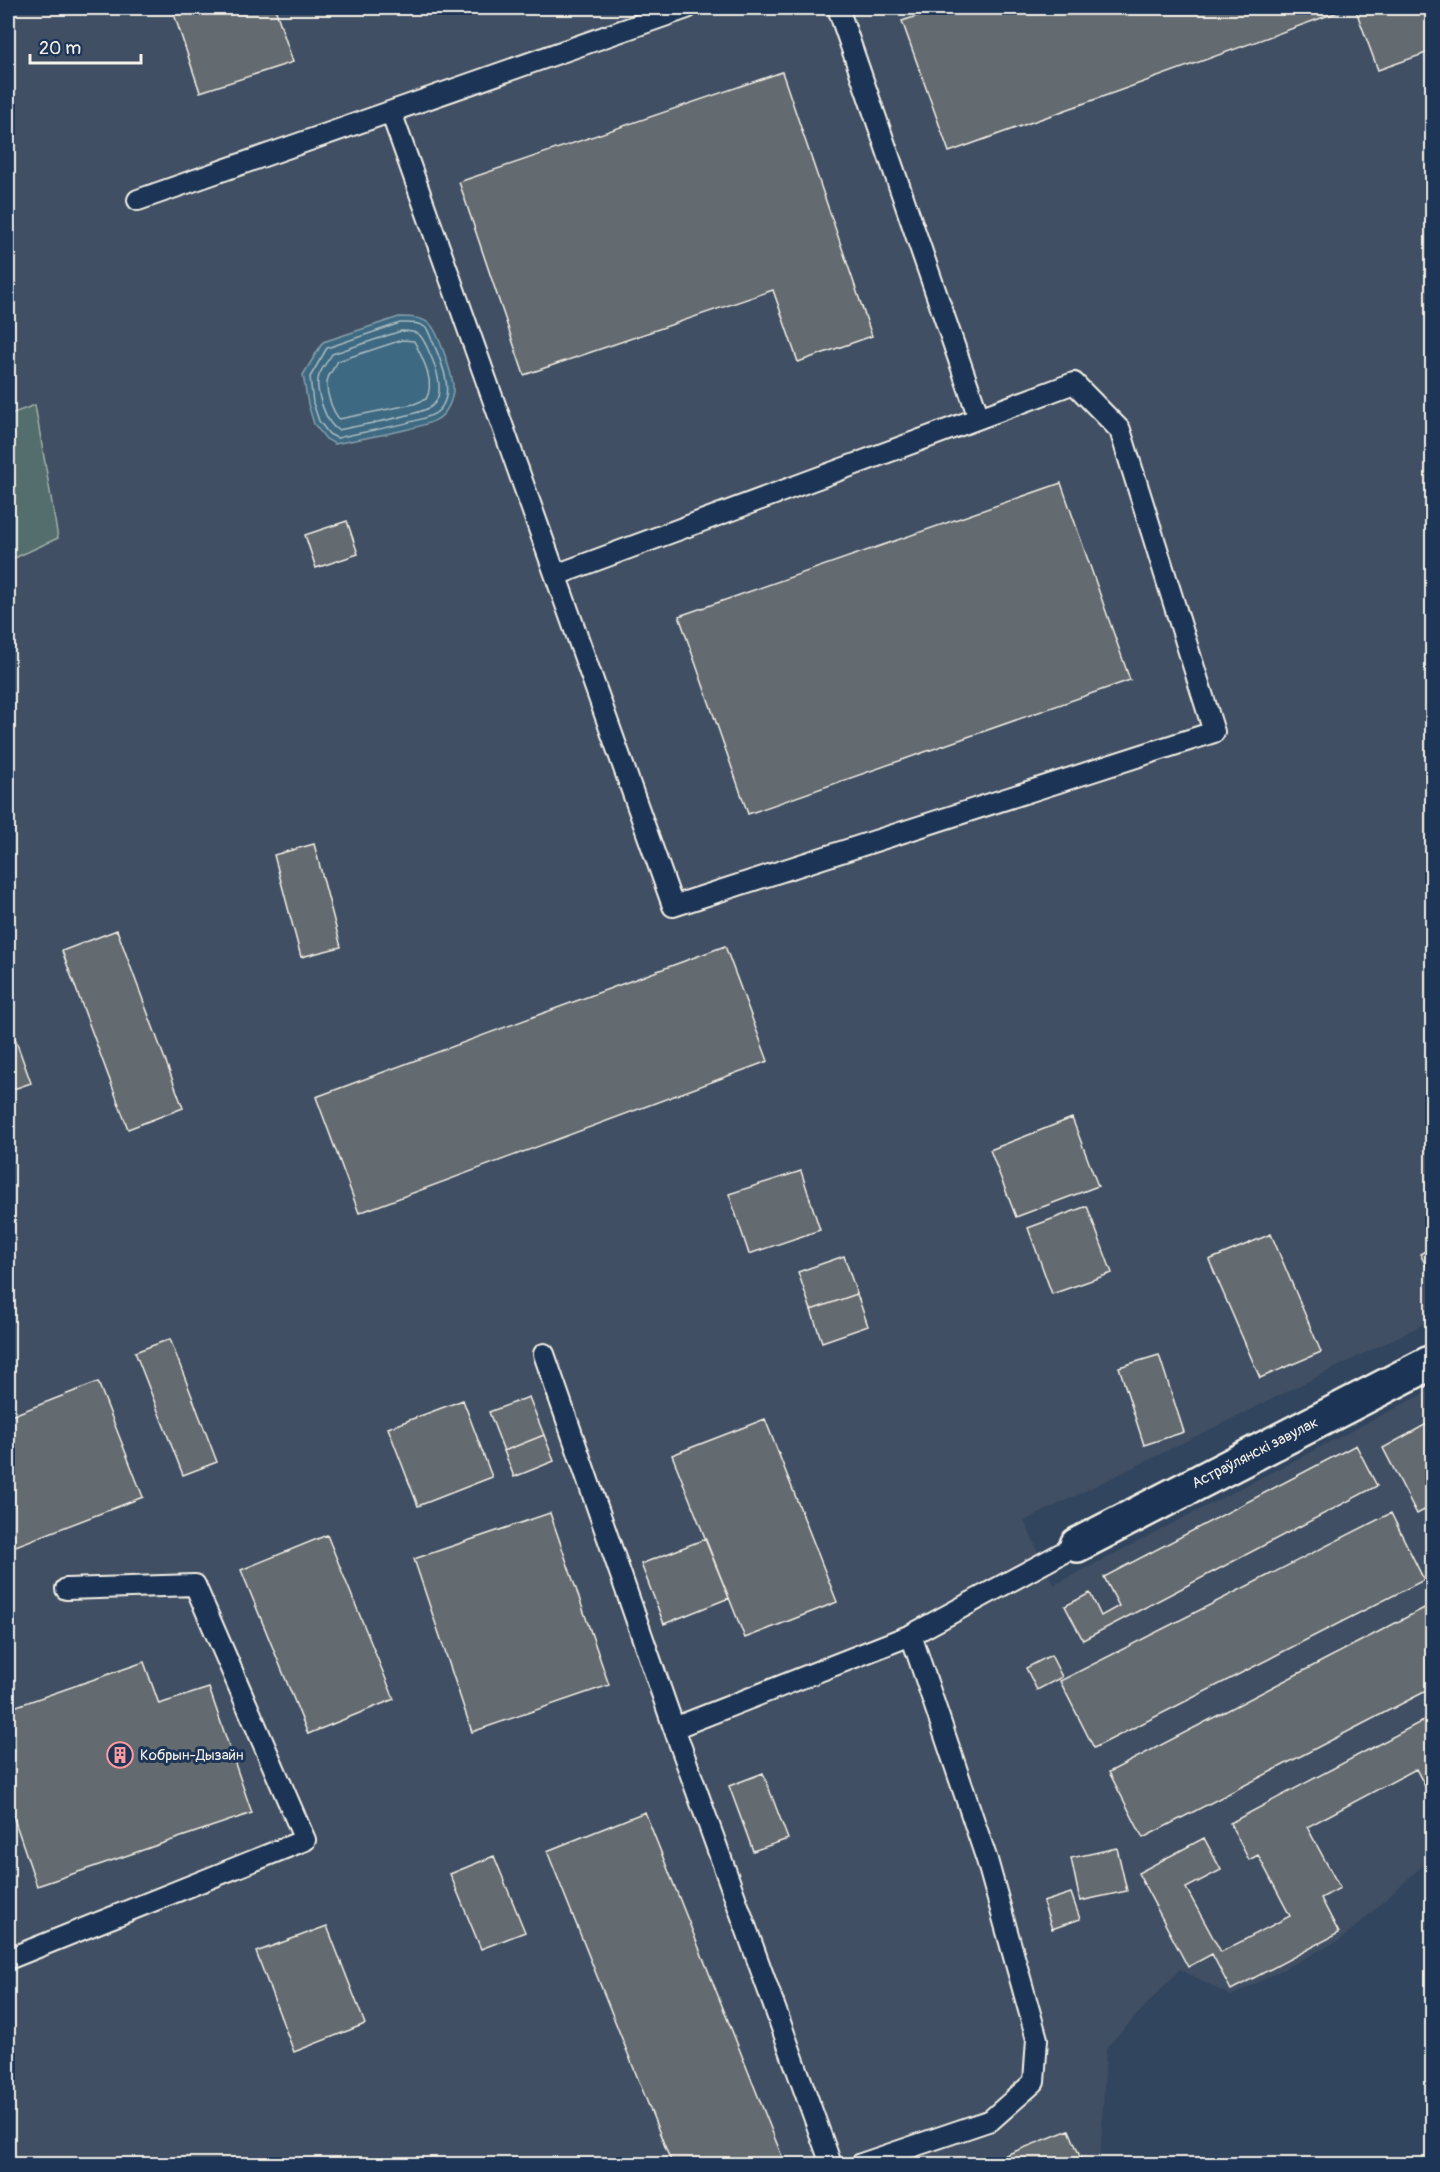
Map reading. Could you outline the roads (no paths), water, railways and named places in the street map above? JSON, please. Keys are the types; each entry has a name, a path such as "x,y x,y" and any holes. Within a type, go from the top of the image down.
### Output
{"street":[{"name":"Астраўлянскі завулак","path":"1077,1545 1432,1362"}],"lane":[{"path":"138,200 687,8"},
{"path":"838,8 980,418"},
{"path":"391,111 556,575 674,906 1214,732 1120,430 1074,383 556,575"},
{"path":"544,1354 674,1728 831,2164"},
{"path":"674,1728 911,1635 1077,1545"},
{"path":"8,1959 305,1840 195,1585 66,1589"},
{"path":"861,2164 991,2120 1035,2082 1037,2039 987,1860 911,1635"}],"water":[{"path":"399,317 423,320 430,324 437,336 453,383 453,393 445,413 420,426 335,444 326,439 314,424 303,375 323,342"}],"place":[{"name":"Кобрын-Дызайн","path":"120,1755"}]}
